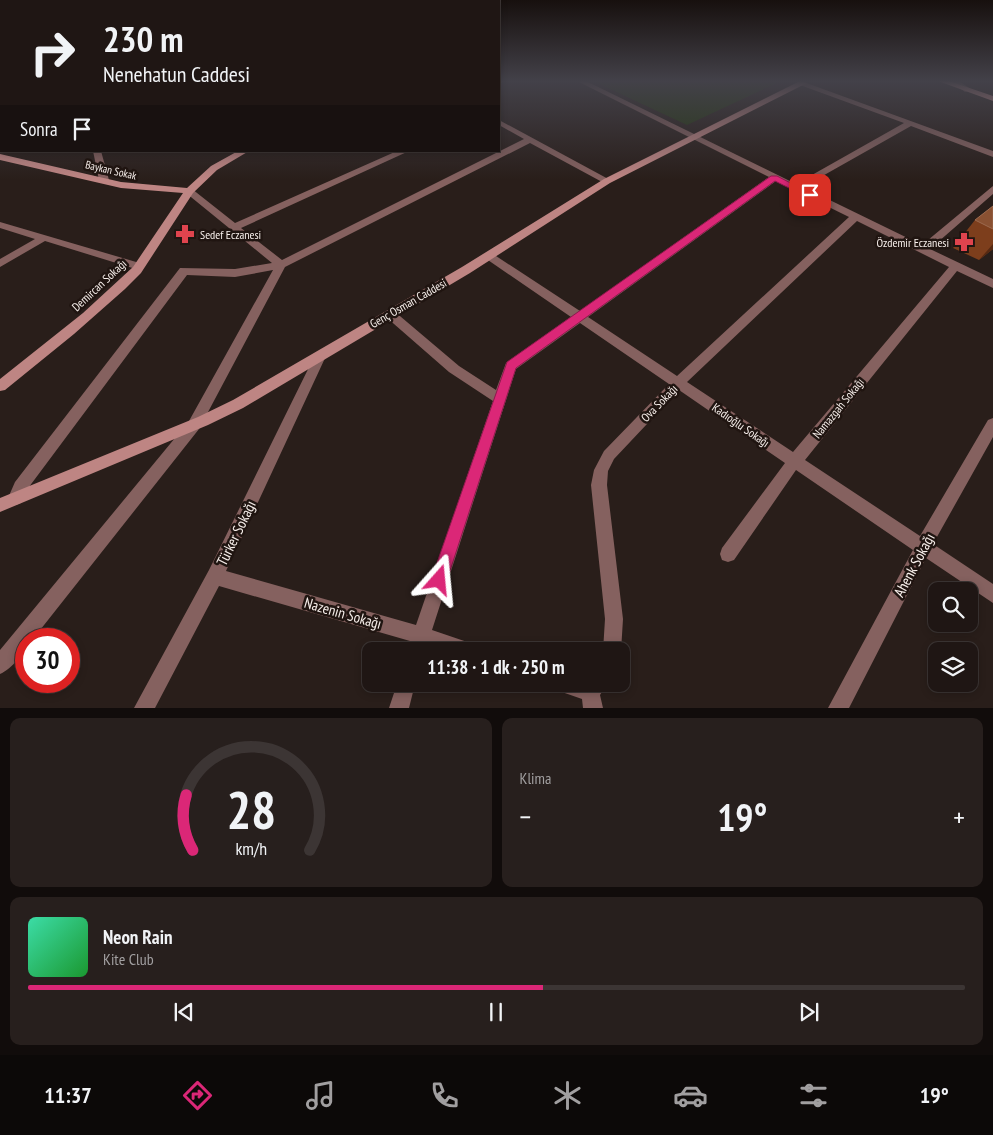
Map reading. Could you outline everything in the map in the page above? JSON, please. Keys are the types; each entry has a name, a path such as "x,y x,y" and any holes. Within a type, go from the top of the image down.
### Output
{"street":[{"path":"646,114 993,284"},
{"name":"Genç Osman Caddesi","path":"0,505 194,425 238,404 489,256 607,181 740,114"},
{"path":"886,114 993,154"},
{"path":"500,123 607,181"},
{"path":"794,188 910,123"},
{"path":"16,498 20,487 184,271 235,273 281,265 529,140"},
{"path":"97,152 104,180"},
{"name":"Demircan Sokağı","path":"2,383 80,322 139,266 189,191 214,168 243,152"},
{"path":"233,228 403,152"},
{"name":"Baykan Sokak","path":"0,157 144,188 189,191"},
{"path":"418,642 511,366 774,178"},
{"path":"922,250 993,189"},
{"path":"189,191 281,265"},
{"name":"Ova Sokağı","path":"613,642 614,619 599,485 600,470 608,455 679,382 855,217"},
{"path":"0,225 139,266"},
{"path":"0,264 43,238"},
{"name":"Kadıoğlu Sokağı","path":"489,256 993,594"},
{"path":"0,665 194,425 281,265"},
{"name":"Namazgah Sokağı","path":"728,554 794,462 954,266"},
{"path":"390,314 454,368 500,399"},
{"name":"Türker Sokağı","path":"144,708 215,576 320,356"},
{"name":"Ahenk Sokağı","path":"838,708 923,547 993,424"},
{"name":"Nazenin Sokağı","path":"215,576 415,642"},
{"path":"399,708 404,692"}],"green space":[{"path":"664,114 710,114 687,125"}],"building":[{"path":"993,206 993,229 975,220"}],"place":[{"name":"Sedef Eczanesi","path":"185,234"},
{"name":"Özdemir Eczanesi","path":"964,242"}],"route":[{"path":"439,580 511,366 774,178 810,195"}]}
